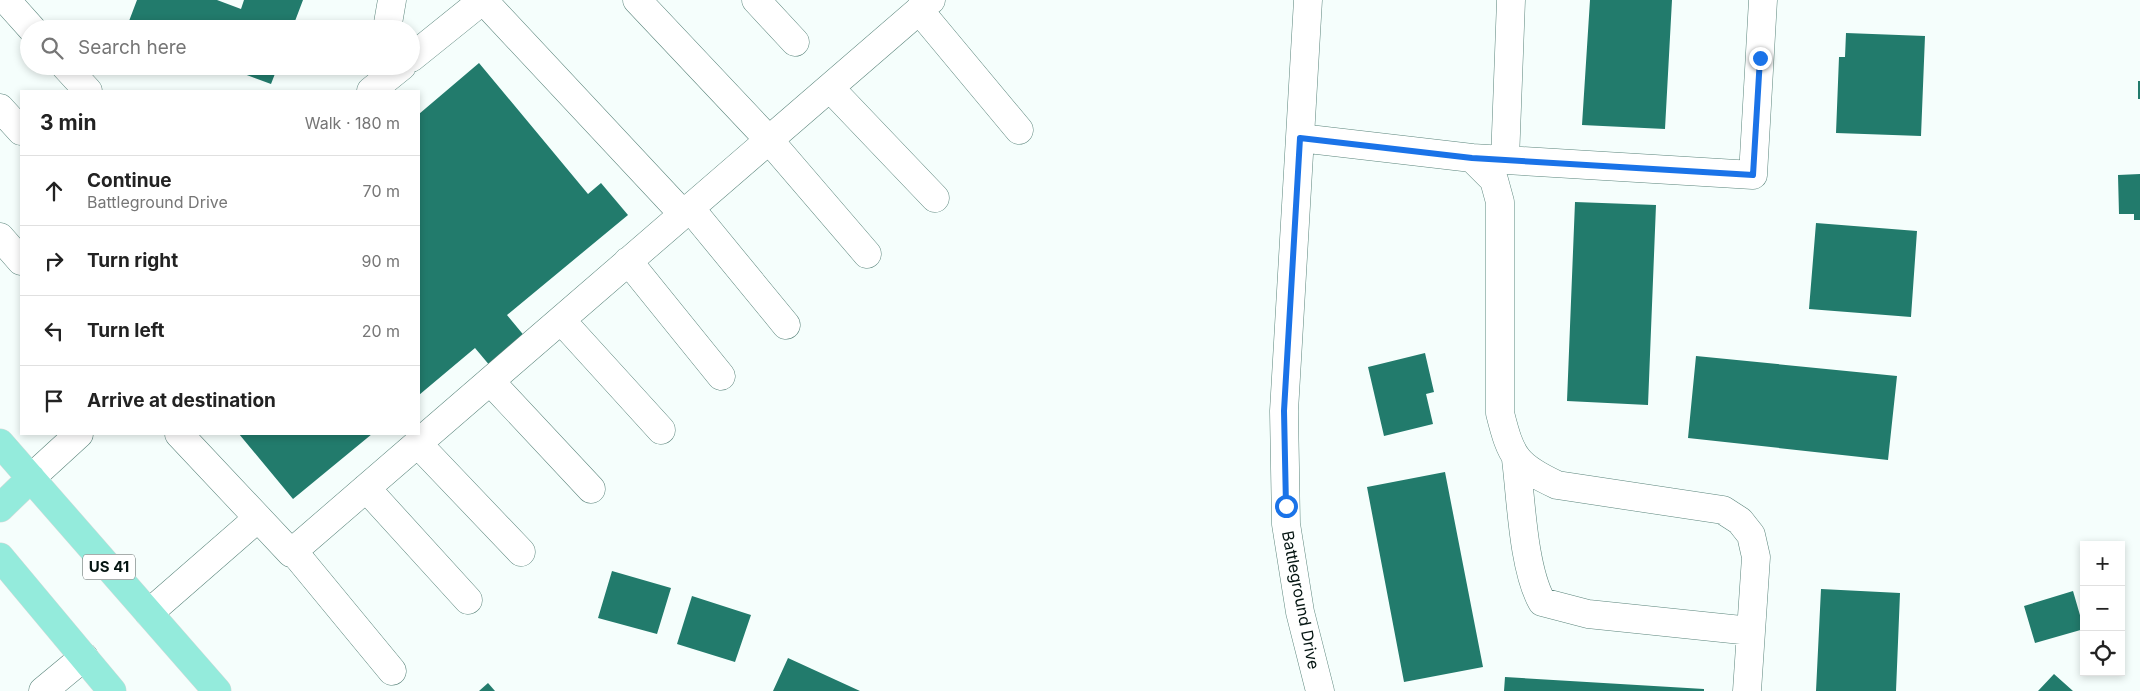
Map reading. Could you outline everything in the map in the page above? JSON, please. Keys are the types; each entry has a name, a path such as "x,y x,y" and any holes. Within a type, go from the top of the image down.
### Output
{"main road":[{"name":"US 41","path":"0,443 217,691"},
{"path":"0,508 31,478"},
{"path":"0,557 112,691"}],"street":[{"path":"6,0 24,20"},
{"path":"389,20 392,0"},
{"path":"420,51 483,0 687,211 786,325"},
{"path":"636,0 768,140 867,254"},
{"path":"756,0 795,42"},
{"name":"Battleground Drive","path":"1308,0 1284,411 1286,524 1300,612 1320,691"},
{"path":"1505,160 1511,0"},
{"path":"1300,138 1472,158 1753,175 1763,0"},
{"path":"180,435 291,553 925,5 1019,130"},
{"path":"73,75 87,90"},
{"path":"830,88 935,198"},
{"path":"0,108 20,130"},
{"path":"1472,158 1494,180 1500,202 1500,413 1507,440 1516,459 1529,560 1536,592 1542,602 1588,614 1751,631"},
{"path":"0,237 20,260"},
{"path":"628,261 721,376"},
{"path":"561,320 661,430"},
{"path":"490,381 591,489"},
{"path":"31,478 78,435"},
{"path":"418,444 521,552"},
{"path":"1516,459 1532,473 1557,485 1724,510 1740,521 1750,535 1756,557 1747,691"},
{"path":"366,488 468,600"},
{"path":"149,613 258,518"},
{"path":"293,551 392,672"},
{"path":"43,691 84,657"}],"building":[{"path":"137,0 217,0 241,9 244,0 303,0 295,20 129,20"},
{"path":"1590,0 1672,0 1665,129 1582,125"},
{"path":"1846,33 1925,36 1921,136 1836,133 1839,57 1845,57"},
{"path":"479,63 588,194 601,183 628,215 507,315 531,344 496,373 475,348 420,394 420,113"},
{"path":"247,75 274,75 271,84"},
{"path":"2138,81 2140,81 2140,99 2138,99"},
{"path":"2140,174 2140,220 2134,220 2134,214 2119,214 2118,175"},
{"path":"1575,202 1656,205 1648,405 1567,401"},
{"path":"1816,223 1917,231 1911,317 1809,309"},
{"path":"1425,353 1434,392 1426,394 1433,424 1384,436 1368,367"},
{"path":"1696,356 1897,376 1888,460 1688,438"},
{"path":"240,435 371,435 293,499"},
{"path":"1445,472 1483,667 1404,682 1367,487"},
{"path":"612,571 671,588 657,634 598,618"},
{"path":"1821,589 1900,593 1896,691 1816,691"},
{"path":"2073,591 2080,615 2080,630 2035,643 2024,606"},
{"path":"692,596 751,615 735,662 677,644"},
{"path":"788,658 860,691 773,691"},
{"path":"2054,674 2073,691 2038,691"},
{"path":"1505,677 1704,689 1704,691 1504,691"},
{"path":"488,683 495,691 479,691"}],"route":[{"path":"1286,506 1284,411 1300,138 1472,158 1753,175 1760,58"}]}
